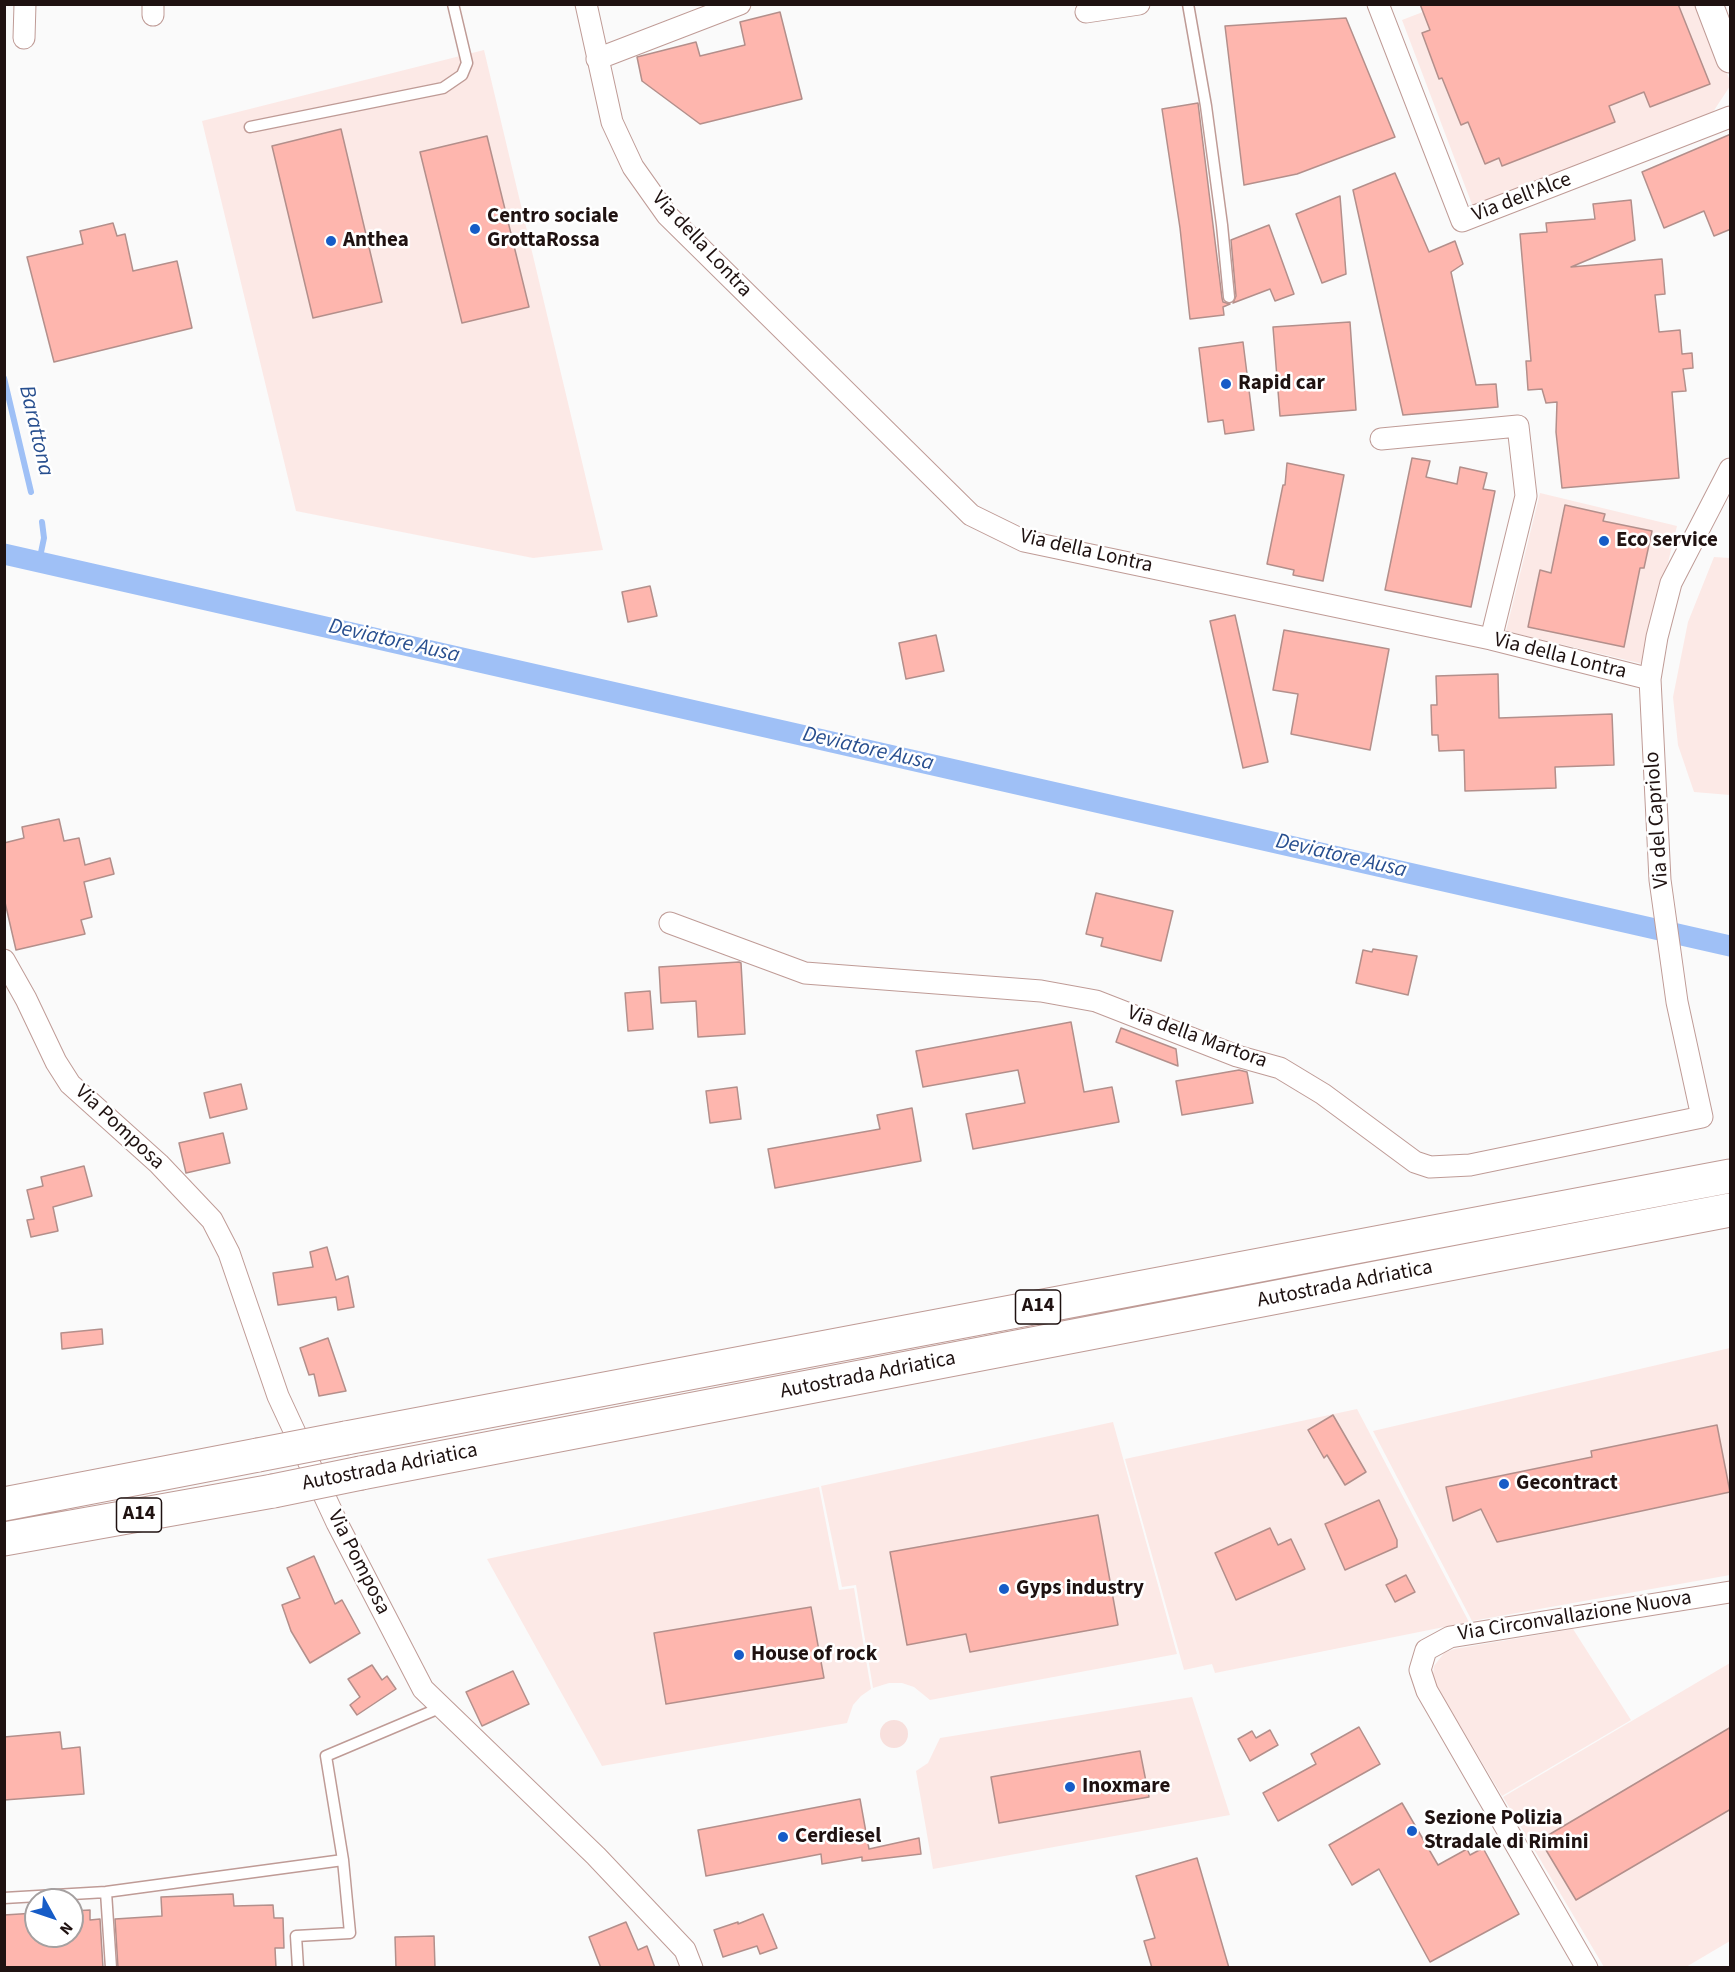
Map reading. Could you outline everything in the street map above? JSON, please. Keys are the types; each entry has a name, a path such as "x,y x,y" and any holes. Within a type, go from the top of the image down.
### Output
{"highway":[{"name":"Autostrada Adriatica","path":"4,1504 1731,1176"},
{"name":"Autostrada Adriatica","path":"4,1539 273,1491 1731,1210"}],"street":[{"path":"24,38 25,4"},
{"name":"Via della Lontra","path":"586,4 612,123 633,167 667,215 971,515 1024,541 1491,639 1650,679"},
{"path":"597,59 740,4"},
{"path":"1086,12 1139,4"},
{"name":"Via dell'Alce","path":"1378,4 1462,221 1731,117"},
{"path":"1709,4 1731,58"},
{"path":"1381,439 1518,426 1526,496 1491,639"},
{"name":"Via del Capriolo","path":"1702,1117 1677,1002 1659,876 1650,679 1657,637 1671,583 1731,469"},
{"name":"Via del Capriolo","path":"1700,530 1723,508 1731,504"},
{"name":"Via della Martora","path":"670,923 806,973 1041,991 1096,1001 1238,1056 1280,1068 1323,1094 1415,1162 1430,1167 1470,1165 1702,1117"},
{"name":"Via Pomposa","path":"4,960 26,999 56,1062 70,1084 159,1164 212,1220 229,1253 278,1396 337,1524 423,1689 597,1856 685,1950 692,1968"},
{"name":"Via Circonvallazione Nuova","path":"1587,1968 1427,1691 1420,1670 1426,1650 1450,1637 1731,1592"}],"lane":[{"path":"250,127 443,88 462,75 467,63 453,4"},
{"path":"1188,4 1206,106 1229,297"},
{"path":"298,1968 296,1936 350,1933 343,1860 326,1756 442,1707"},
{"path":"4,1898 105,1892 343,1860"},
{"path":"105,1892 111,1968"}],"shaded area":[{"path":"1441,5 1699,5 1730,86 1713,112 1473,207 1402,20"},
{"path":"484,50 603,550 533,558 296,511 202,121"},
{"path":"1540,493 1677,526 1643,664 1506,631"},
{"path":"1714,557 1730,558 1730,795 1694,792 1678,745 1673,697 1688,622"},
{"path":"1730,1348 1730,1575 1472,1621 1373,1431"},
{"path":"1357,1409 1469,1622 1215,1673 1212,1664 1184,1670 1125,1459"},
{"path":"1113,1422 1177,1654 930,1700 914,1687 902,1683 889,1683 873,1688 856,1585 842,1587 821,1486"},
{"path":"819,1487 839,1590 854,1588 871,1689 853,1705 847,1723 602,1766 487,1559"},
{"path":"1573,1629 1631,1720 1502,1796 1437,1687 1433,1674 1434,1666 1444,1653 1454,1649"},
{"path":"1730,1663 1730,1941 1686,1967 1604,1967 1503,1797"},
{"path":"1192,1697 1230,1815 933,1869 916,1771 928,1763 940,1738"},
{"path":"894,1720 904,1724 908,1734 904,1744 894,1748 884,1744 880,1734 884,1724"}],"building":[{"path":"1420,4 1678,4 1710,84 1650,107 1644,92 1609,106 1615,122 1502,166 1499,158 1485,164 1468,122 1461,125 1442,78 1439,79 1422,33 1430,30"},
{"path":"780,12 802,99 700,124 642,81 637,57 696,42 700,56 745,45 740,22"},
{"path":"1346,18 1395,137 1297,174 1244,185 1225,26"},
{"path":"1198,103 1222,298 1223,302 1230,304 1223,307 1224,315 1190,319 1180,228 1162,109"},
{"name":"Anthea","path":"341,129 382,302 313,318 272,146"},
{"path":"1731,134 1731,229 1714,236 1704,211 1664,228 1642,172"},
{"name":"Centro sociale GrottaRossa","path":"487,136 529,307 462,323 420,152"},
{"path":"1395,173 1429,252 1455,241 1463,264 1451,272 1476,385 1496,384 1498,407 1403,415 1353,190"},
{"path":"1340,196 1346,274 1322,283 1296,214"},
{"path":"1631,200 1635,240 1571,267 1662,259 1665,294 1655,295 1659,332 1680,330 1682,354 1692,353 1693,368 1683,369 1686,391 1672,392 1679,478 1562,488 1556,432 1557,402 1546,403 1542,389 1528,390 1526,361 1531,361 1520,234 1547,232 1546,223 1595,219 1593,204"},
{"path":"113,223 117,236 125,234 133,271 177,261 192,328 54,362 27,257 83,244 80,231"},
{"path":"1269,225 1294,294 1275,301 1270,289 1233,303 1236,296 1231,240"},
{"path":"1350,322 1356,410 1280,416 1273,327"},
{"name":"Rapid car","path":"1243,342 1254,430 1225,434 1223,420 1208,422 1199,348"},
{"path":"1412,458 1430,461 1426,477 1457,484 1460,467 1487,473 1483,489 1495,491 1471,607 1385,590"},
{"path":"1287,463 1344,475 1323,581 1293,575 1294,570 1267,564 1283,485 1285,485"},
{"path":"1565,505 1605,514 1603,521 1652,531 1644,568 1640,568 1624,647 1528,627 1540,570 1551,573"},
{"path":"650,586 657,616 628,622 622,592"},
{"path":"1235,615 1268,762 1243,768 1210,621"},
{"path":"1284,630 1389,649 1370,750 1291,734 1298,694 1273,690"},
{"path":"936,635 944,671 906,679 899,643"},
{"path":"1498,674 1499,718 1612,714 1614,765 1555,767 1556,788 1465,791 1464,750 1439,751 1438,735 1432,735 1431,705 1437,705 1436,676"},
{"path":"59,819 64,841 79,838 85,865 110,858 114,874 84,882 92,917 81,920 85,934 16,950 4,898 4,843 24,838 22,827"},
{"path":"1096,893 1173,911 1161,961 1101,946 1103,938 1086,934"},
{"path":"1373,949 1417,956 1408,995 1356,983 1363,950 1372,952"},
{"path":"741,963 745,1034 698,1037 696,1001 661,1003 659,967"},
{"path":"650,991 653,1029 628,1031 625,993"},
{"path":"1071,1022 1084,1092 1112,1087 1119,1122 973,1149 966,1114 1025,1103 1018,1070 923,1087 916,1051"},
{"path":"1121,1028 1176,1049 1178,1066 1116,1042"},
{"path":"1239,1070 1247,1072 1253,1103 1182,1115 1176,1081"},
{"path":"241,1084 247,1109 210,1118 204,1093"},
{"path":"737,1087 741,1119 710,1123 706,1091"},
{"path":"912,1108 921,1161 775,1188 768,1149 880,1129 877,1115"},
{"path":"223,1133 230,1163 186,1173 179,1143"},
{"path":"84,1166 92,1196 53,1207 58,1231 31,1237 27,1220 34,1219 27,1190 43,1186 41,1177"},
{"path":"327,1247 336,1280 348,1276 354,1307 338,1310 336,1297 278,1305 273,1273 313,1267 310,1252"},
{"path":"102,1329 103,1344 62,1349 61,1333"},
{"path":"328,1338 346,1391 319,1396 314,1374 309,1375 300,1348"},
{"path":"1333,1415 1366,1472 1345,1485 1327,1455 1324,1458 1308,1430"},
{"path":"1717,1425 1730,1492 1497,1542 1481,1509 1453,1521 1446,1487 1592,1457 1591,1451"},
{"path":"1379,1500 1397,1540 1397,1547 1345,1570 1325,1524"},
{"name":"Gyps industry","path":"1098,1515 1118,1625 970,1652 966,1634 907,1645 890,1552"},
{"path":"1270,1528 1278,1545 1291,1539 1305,1569 1236,1600 1215,1553"},
{"path":"314,1556 335,1604 342,1600 360,1633 310,1663 291,1631 282,1605 300,1598 287,1568"},
{"path":"1406,1575 1415,1592 1395,1602 1386,1585"},
{"name":"House of rock","path":"811,1607 824,1678 666,1704 654,1633"},
{"path":"372,1665 382,1680 387,1676 396,1689 357,1715 350,1705 360,1697 348,1679"},
{"path":"513,1671 529,1704 482,1726 466,1692"},
{"path":"1359,1727 1380,1764 1278,1821 1263,1793 1316,1764 1311,1754"},
{"path":"1731,1727 1731,1809 1576,1900 1540,1840"},
{"path":"1270,1730 1278,1745 1250,1761 1238,1739 1252,1731 1256,1738"},
{"path":"60,1732 62,1749 80,1747 84,1794 4,1800 4,1737"},
{"name":"Inoxmare","path":"1140,1751 1149,1797 999,1823 991,1777"},
{"name":"Cerdiesel","path":"860,1799 869,1849 919,1838 921,1854 862,1861 862,1857 822,1864 821,1854 706,1876 698,1830"},
{"path":"1402,1803 1438,1865 1467,1849 1470,1855 1483,1848 1519,1914 1430,1962 1379,1869 1352,1885 1329,1845"},
{"path":"1197,1858 1229,1968 1152,1968 1144,1941 1155,1938 1136,1876"},
{"path":"233,1894 234,1906 273,1905 274,1918 283,1918 284,1948 275,1948 276,1968 118,1968 115,1919 162,1916 161,1897"},
{"path":"84,1910 90,1910 90,1920 100,1919 103,1968 4,1968 4,1915 24,1914 24,1948 84,1948"},
{"path":"763,1914 777,1948 760,1954 757,1946 723,1957 714,1930"},
{"path":"626,1922 638,1950 647,1946 655,1968 601,1968 589,1937"},
{"path":"434,1936 435,1968 396,1968 395,1937"}],"waterway":[{"name":"Barattona","path":"4,378 31,492"},
{"name":"Barattona","path":"39,562 44,538 42,522"},
{"name":"Deviatore Ausa","path":"4,554 1730,946"}],"place":[{"name":"Centro sociale GrottaRossa","path":"475,229"},
{"name":"Anthea","path":"331,241"},
{"name":"Rapid car","path":"1226,384"},
{"name":"Eco service","path":"1604,541"},
{"name":"Gecontract","path":"1504,1484"},
{"name":"Gyps industry","path":"1004,1589"},
{"name":"House of rock","path":"739,1655"},
{"name":"Inoxmare","path":"1070,1787"},
{"name":"Sezione Polizia Stradale di Rimini","path":"1412,1831"},
{"name":"Cerdiesel","path":"783,1837"}]}
